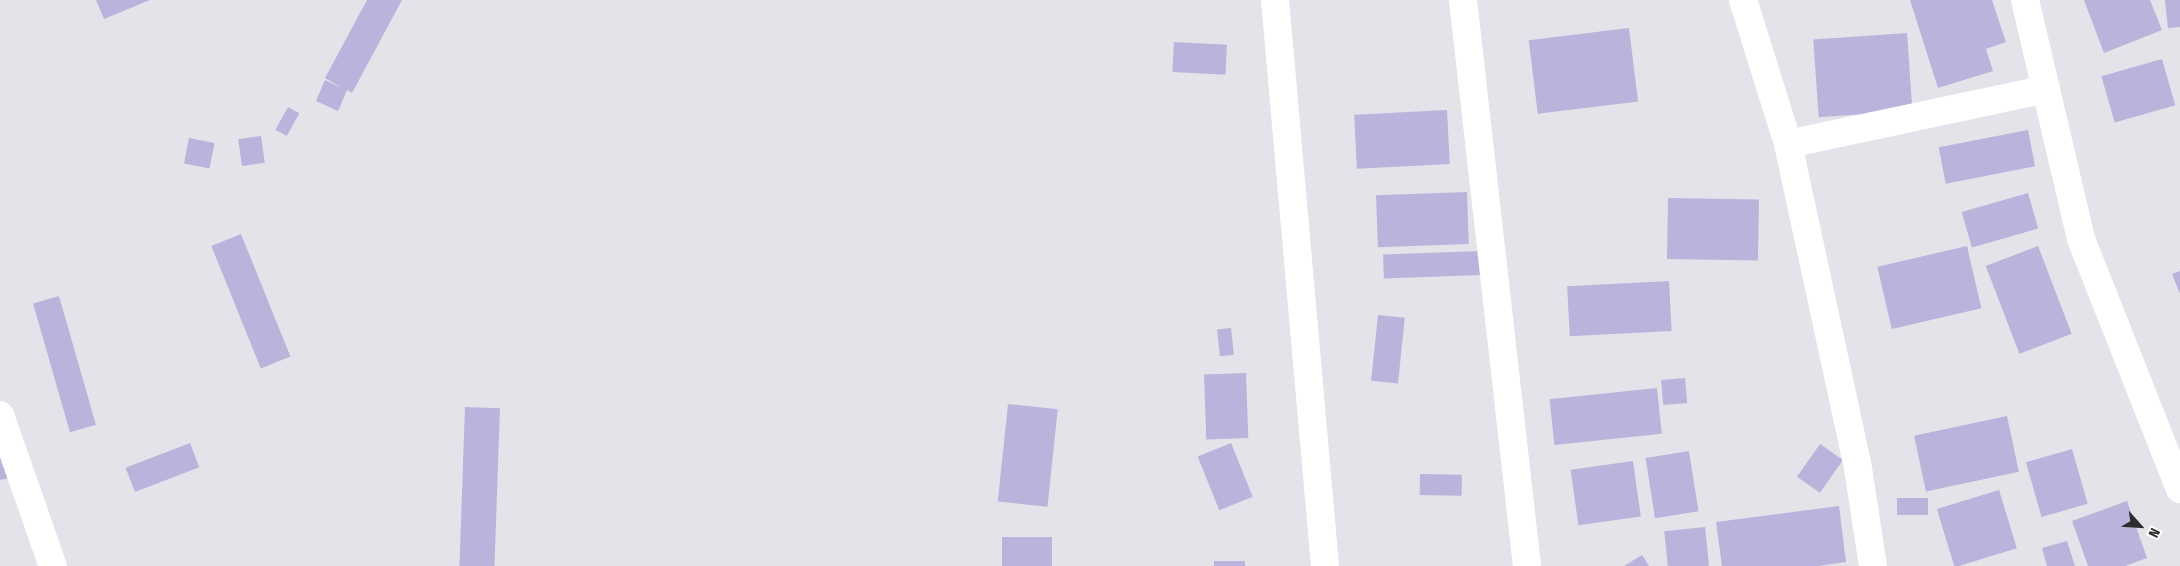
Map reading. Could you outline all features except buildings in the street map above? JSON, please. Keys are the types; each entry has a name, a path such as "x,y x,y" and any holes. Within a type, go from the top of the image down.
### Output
{"street":[{"path":"1275,0 1325,566"},
{"path":"1462,0 1526,566"},
{"path":"1743,0 1788,144 1858,468 1873,566"},
{"path":"2025,0 2081,239 2180,489"},
{"path":"1788,144 2046,89"},
{"path":"0,415 53,566"}]}
